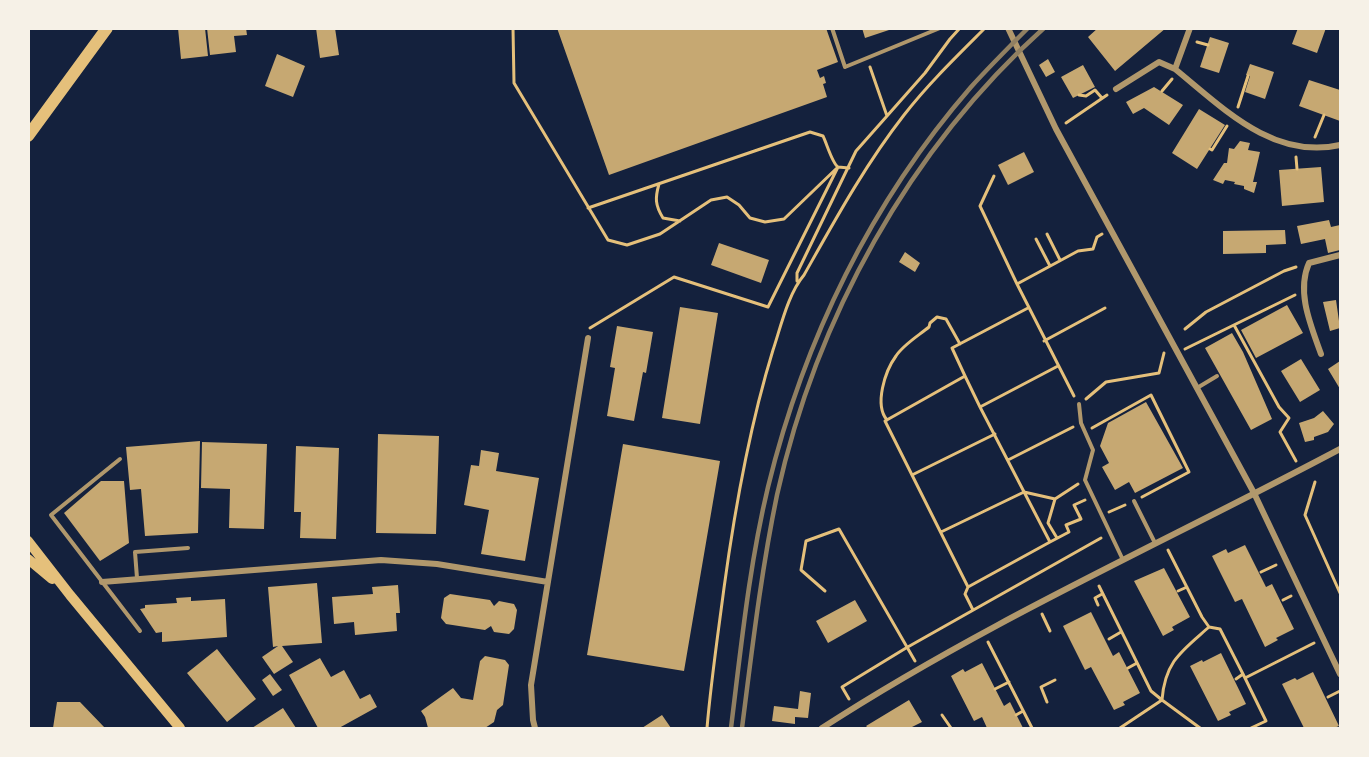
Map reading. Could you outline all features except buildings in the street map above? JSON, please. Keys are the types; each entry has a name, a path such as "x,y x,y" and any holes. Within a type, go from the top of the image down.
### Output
{"main road":[{"path":"28,136 107,28"},
{"path":"28,541 180,729"},
{"path":"28,559 70,595"}],"street":[{"path":"1008,28 1056,129 1254,493 1341,674"},
{"path":"1175,69 1190,28"},
{"path":"1116,89 1159,62 1175,69 1233,117 1272,140 1299,147 1327,148 1341,145"},
{"path":"1321,354 1307,315 1304,272 1308,262 1341,255"},
{"path":"535,729 531,686 588,338"},
{"path":"822,729 983,632 1341,449"},
{"path":"102,582 381,560 437,564 548,582"}],"lane":[{"path":"832,28 845,67 940,28"},
{"path":"1197,388 1217,376"},
{"path":"1079,404 1081,423 1093,450 1085,480 1123,560"},
{"path":"120,459 51,515 140,632"},
{"path":"1134,501 1155,544"},
{"path":"137,579 135,552 188,548"}],"path":[{"path":"513,28 514,83 608,240 627,245 660,234 711,200 727,196 750,218 765,222 784,219 838,167"},
{"path":"707,729 732,527 745,454 760,393 797,283 797,273 856,151 925,73 960,28"},
{"path":"797,283 804,275 868,165 904,115 985,29"},
{"path":"1193,41 1208,45"},
{"path":"867,58 887,116"},
{"path":"1233,117 1248,76"},
{"path":"1162,91 1171,80"},
{"path":"1066,123 1116,89"},
{"path":"1079,95 1086,96 1095,90 1102,98"},
{"path":"1315,137 1323,115"},
{"path":"1210,148 1212,150 1224,131"},
{"path":"588,208 810,132 823,136 831,151 834,164 838,167 849,168"},
{"path":"588,338 588,330 674,277 768,307 838,167"},
{"path":"994,176 980,206 1044,341 1079,404 1106,381 1159,373 1164,353"},
{"path":"659,184 656,207 663,218 680,221"},
{"path":"1047,234 1060,260"},
{"path":"1017,284 1078,251 1093,249 1097,237 1102,234"},
{"path":"1036,239 1050,266"},
{"path":"1185,329 1206,312 1284,271 1308,262"},
{"path":"1178,352 1304,290"},
{"path":"1028,308 952,348 1050,542"},
{"path":"1044,341 1106,308"},
{"path":"960,344 946,320 938,317 896,355 888,370 881,401 882,414 887,420 885,421 968,587"},
{"path":"1234,325 1248,355 1279,407 1289,418 1280,432 1303,469"},
{"path":"980,407 1059,366"},
{"path":"887,420 965,376"},
{"path":"1085,432 1151,395 1189,472 1134,501 1102,514"},
{"path":"1008,460 1081,423"},
{"path":"912,475 994,434"},
{"path":"1057,538 1048,523 1054,499 1085,480"},
{"path":"1315,483 1305,515 1341,593"},
{"path":"941,532 1024,492 1054,499"},
{"path":"973,610 965,594 968,587 1069,532 1066,525 1081,519 1074,505 1093,495"},
{"path":"825,591 801,570 806,541 839,529 919,669"},
{"path":"849,699 842,687 906,648 1110,533"},
{"path":"1168,550 1202,617 1209,627 1220,629 1266,721 1251,729"},
{"path":"1261,572 1286,561"},
{"path":"1099,586 1151,691 1200,729"},
{"path":"1178,591 1186,587"},
{"path":"1098,605 1095,598 1102,594"},
{"path":"1041,614 1050,631"},
{"path":"1121,728 1162,700 1164,682 1176,657 1209,627"},
{"path":"1109,639 1121,632"},
{"path":"1236,679 1324,639"},
{"path":"988,642 1032,729"},
{"path":"1128,668 1137,663"},
{"path":"1047,702 1041,687 1055,680"},
{"path":"995,689 1009,682"},
{"path":"1328,697 1341,691"},
{"path":"1016,715 1023,711"},
{"path":"942,715 951,729"}],"railway":[{"path":"731,728 742,637 761,517 783,432 822,326 872,225 902,177 971,87 1028,28"},
{"path":"742,728 753,640 777,495 794,429 816,365 843,302 874,241 910,183 951,127 995,76 1044,28"}]}
